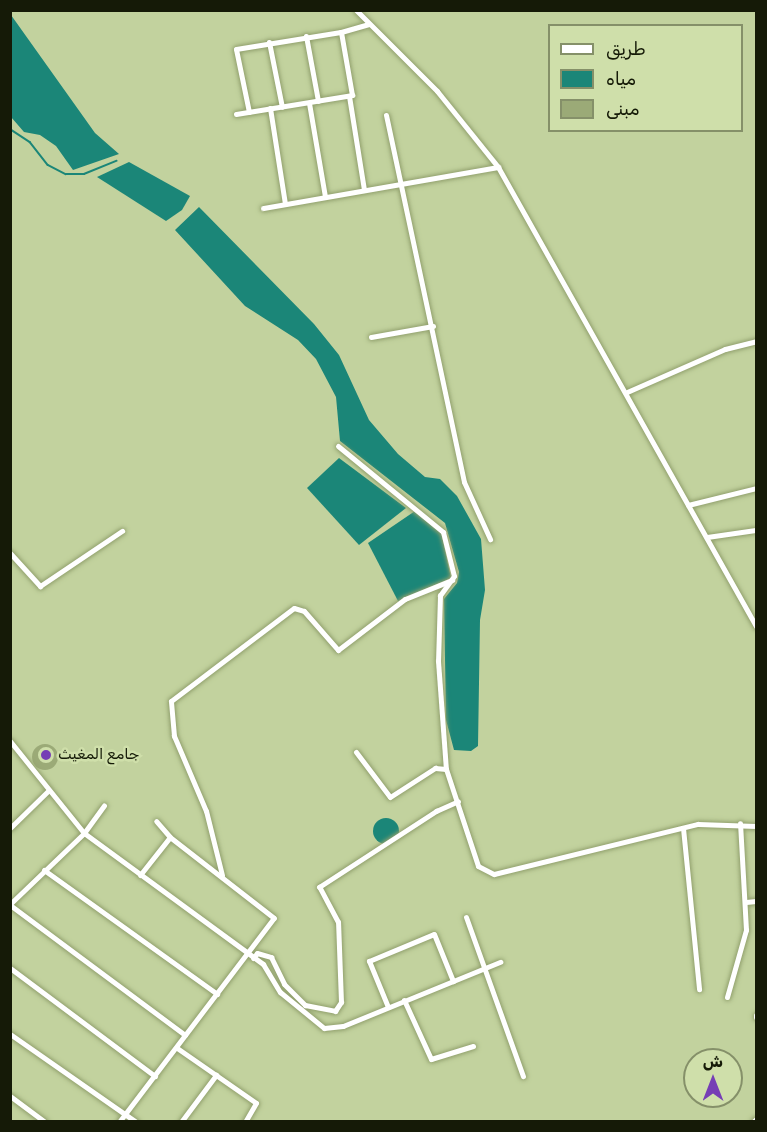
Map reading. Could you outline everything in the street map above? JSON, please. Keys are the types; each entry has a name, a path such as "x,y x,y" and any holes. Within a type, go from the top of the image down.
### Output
{"street":[{"path":"356,10 477,135 498,167 627,392 756,626"},
{"path":"249,112 236,49 342,32 369,24"},
{"path":"236,114 349,96 354,92 342,32"},
{"path":"306,36 318,101"},
{"path":"269,42 282,107"},
{"path":"349,96 364,190"},
{"path":"309,103 325,197"},
{"path":"270,108 285,204"},
{"path":"386,115 403,183 464,482 490,539"},
{"path":"263,208 498,167"},
{"path":"371,337 433,326"},
{"path":"627,392 725,349 756,341"},
{"path":"338,446 441,526 452,580"},
{"path":"688,505 756,488"},
{"path":"708,537 756,530"},
{"path":"10,553 40,586 122,531"},
{"path":"452,580 440,595 438,661 446,769 478,866 494,874 683,828 740,823 756,826"},
{"path":"222,875 206,811 174,736 171,700 294,608 304,611 338,650 405,599 452,580"},
{"path":"10,741 84,833 251,956 296,1008 324,1028 333,1029 500,962"},
{"path":"10,753 16,748"},
{"path":"356,752 390,797 435,768 446,769"},
{"path":"10,828 49,790"},
{"path":"251,956 258,953 271,957 284,984 305,1005 335,1011 341,1002 338,922 319,887 436,811 458,801"},
{"path":"104,805 84,833 10,904 185,1035"},
{"path":"119,1122 217,994 251,956 274,918 222,875 170,837 156,821"},
{"path":"727,997 746,930 740,823"},
{"path":"683,828 699,988"},
{"path":"140,876 170,837"},
{"path":"44,870 217,994"},
{"path":"746,902 756,901"},
{"path":"466,917 523,1076"},
{"path":"388,1007 369,962 434,934 453,981"},
{"path":"10,968 155,1076"},
{"path":"404,1000 431,1059 473,1046"},
{"path":"10,1034 136,1122"},
{"path":"177,1048 256,1103 244,1122"},
{"path":"181,1122 216,1075"},
{"path":"10,1096 45,1122"}],"water":[{"path":"11,15 95,133 119,154 73,170 56,146 40,135 24,132 11,117"},
{"path":"129,162 190,196 182,210 166,221 97,177"},
{"path":"199,207 314,324 339,355 369,420 398,454 425,477 440,479 457,496 481,539 485,590 480,620 478,746 471,751 454,750 446,720 444,599 457,583 459,572 445,523 340,441 336,397 316,359 298,340 245,306 175,230"},
{"path":"339,458 406,508 359,545 307,488"},
{"path":"418,509 440,527 451,578 398,601 368,543"},
{"path":"386,818 395,822 399,831 395,840 386,844 377,840 373,831 377,822"}],"building":[{"name":"جامع المغيث","path":"45,744 54,748 58,757 54,766 45,770 36,766 32,757 36,748"}],"waterway":[{"path":"10,129 30,142 48,165 66,174 84,174 117,161"}],"place":[{"name":"جامع المغيث","path":"46,755"}]}
